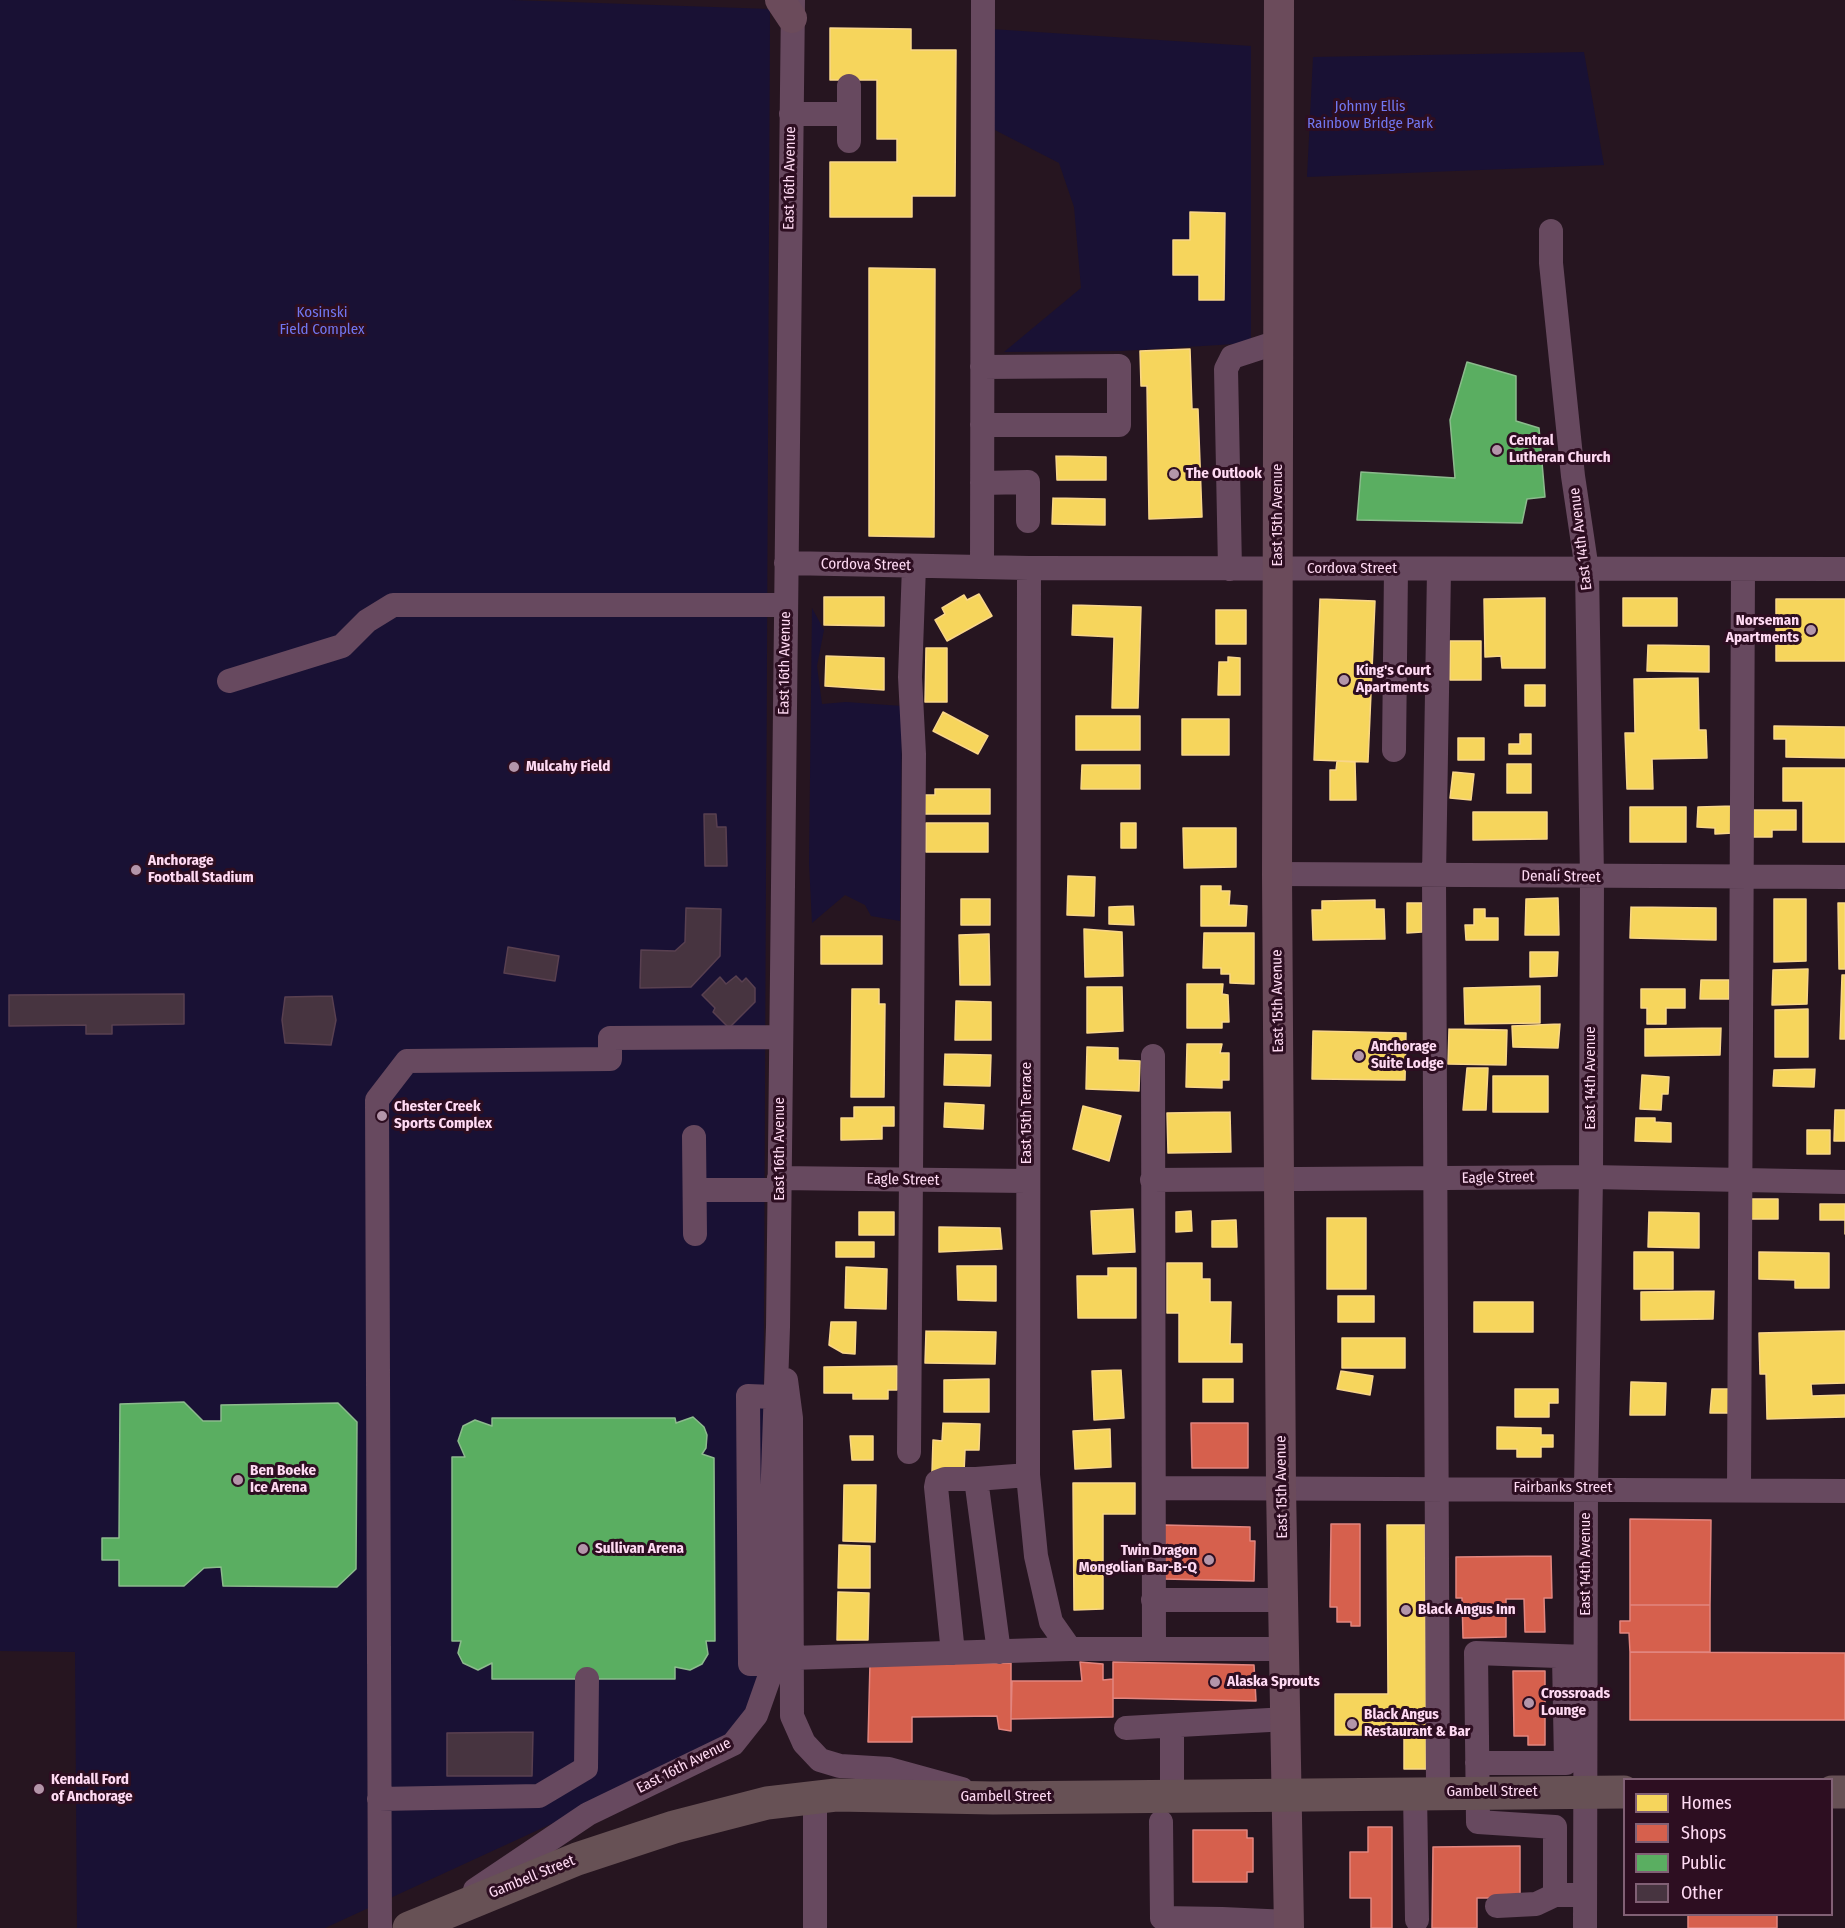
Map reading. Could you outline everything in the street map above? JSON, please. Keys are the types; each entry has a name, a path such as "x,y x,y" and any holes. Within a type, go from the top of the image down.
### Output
{"highway":[{"name":"Gambell Street","path":"430,1924 577,1859 674,1827 767,1803 836,1795 993,1798 1167,1808 1288,1793 1426,1792 1477,1778 1513,1792 1623,1791"}],"main road":[{"name":"East 15th Avenue","path":"1280,0 1277,874 1281,1487 1286,1649 1289,1925"}],"street":[{"path":"982,567 983,0"},
{"name":"East 16th Avenue","path":"788,6 791,114 780,1184 771,1534 783,1661 792,1716 804,1743 820,1760 840,1766 889,1769 993,1798"},
{"path":"849,86 849,141"},
{"path":"791,114 849,114"},
{"name":"East 14th Avenue","path":"1551,231 1551,263 1573,476 1587,570 1592,878 1591,1177 1586,1489 1575,1657 1585,1791 1585,1928"},
{"path":"1230,569 1226,369 1232,357 1278,342"},
{"path":"982,367 1119,366 1119,425 982,425"},
{"path":"982,483 1028,482 1028,521"},
{"name":"Cordova Street","path":"786,563 1029,568 1845,569"},
{"path":"909,1452 914,754 910,677 914,566"},
{"name":"East 15th Terrace","path":"1029,568 1026,1181 1028,1475 1036,1556 1051,1622 1070,1649"},
{"path":"1394,750 1396,569"},
{"path":"1739,1490 1743,569"},
{"path":"1417,1920 1437,1646 1434,876 1439,570"},
{"path":"229,681 342,646 367,621 393,605 785,605"},
{"name":"Denali Street","path":"1277,874 1592,878 1845,877"},
{"path":"380,1928 377,1100 407,1061 610,1059 610,1038 781,1037"},
{"path":"1153,1056 1154,1649"},
{"path":"694,1137 695,1234"},
{"name":"Eagle Street","path":"1152,1180 1591,1177 1845,1182"},
{"name":"Eagle Street","path":"694,1190 780,1184 911,1180 1026,1181"},
{"name":"East 16th Avenue","path":"430,1924 588,1814 733,1744 756,1715 783,1661 791,1418 778,1327"},
{"path":"952,1653 937,1482 945,1479 1028,1475"},
{"path":"976,1479 999,1652"},
{"name":"Fairbanks Street","path":"1164,1488 1845,1491"},
{"path":"1154,1600 1284,1600"},
{"path":"1437,1646 1476,1653 1575,1657 1566,1763 1477,1778"},
{"path":"783,1661 1070,1649 1286,1649"},
{"path":"1476,1653 1478,1822 1556,1827 1556,1894"},
{"path":"379,1799 539,1796 586,1768 587,1679"},
{"path":"1126,1728 1287,1719"},
{"path":"1172,1726 1162,1918 1289,1925"},
{"path":"1513,1792 1514,1824"},
{"path":"814,1928 815,1798"},
{"path":"1497,1906 1536,1904 1556,1894 1585,1895"}],"green space":[{"name":"Chester Creek Sports Complex","path":"0,0 512,0 770,9 762,1727 325,1928 77,1928 75,1652 0,1651"},
{"path":"991,29 1251,46 1251,343 1121,351 1004,352 1081,288 1074,207 1059,163 993,129"},
{"name":"Johnny Ellis Rainbow Bridge Park","path":"1584,52 1604,165 1307,177 1313,57"},
{"path":"812,608 824,630 817,666 822,704 846,702 902,706 900,921 871,916 865,905 845,895 812,923 809,863"}],"building: Homes":[{"path":"830,28 911,29 911,50 956,50 955,196 912,196 912,217 830,217 830,162 897,162 897,139 877,139 877,80 830,80"},
{"path":"1190,212 1225,213 1224,300 1199,300 1199,275 1173,275 1173,240 1190,240"},
{"path":"869,268 935,269 934,537 869,536"},
{"name":"The Outlook","path":"1190,349 1192,409 1198,409 1202,517 1149,519 1147,386 1141,386 1140,351"},
{"path":"1056,456 1106,457 1106,480 1057,480"},
{"path":"1053,498 1105,499 1105,525 1052,524"},
{"path":"979,594 992,616 947,641 935,620 945,614 942,608 964,595 967,600"},
{"path":"824,597 884,597 884,626 824,625"},
{"path":"1545,598 1545,668 1502,668 1501,656 1485,657 1484,599"},
{"path":"1623,598 1677,598 1677,626 1623,626"},
{"name":"King's Court Apartments","path":"1320,599 1375,601 1368,762 1314,760"},
{"name":"Norseman Apartments","path":"1776,599 1845,599 1845,661 1776,661"},
{"path":"1073,605 1141,607 1138,708 1112,708 1114,637 1072,635"},
{"path":"1216,610 1246,610 1246,644 1216,644"},
{"path":"1450,641 1481,641 1481,680 1450,680"},
{"path":"1648,645 1709,646 1709,672 1647,671"},
{"path":"926,648 947,648 947,702 925,702"},
{"path":"826,656 884,658 884,690 825,686"},
{"path":"1228,657 1240,658 1240,695 1218,695 1219,662 1228,662"},
{"path":"1698,678 1699,730 1706,730 1707,758 1652,759 1653,789 1627,789 1625,733 1635,733 1634,679"},
{"path":"1525,685 1545,685 1545,706 1525,706"},
{"path":"943,712 988,736 978,754 933,731"},
{"path":"1076,716 1140,716 1140,750 1076,750"},
{"path":"1182,719 1229,719 1229,755 1182,755"},
{"path":"1774,726 1845,727 1845,758 1786,757 1786,739 1774,739"},
{"path":"1520,734 1531,734 1531,754 1509,754 1509,744 1520,744"},
{"path":"1458,738 1484,738 1484,760 1458,760"},
{"path":"1337,761 1355,762 1356,800 1330,800 1330,770 1336,770"},
{"path":"1507,764 1531,764 1531,793 1507,793"},
{"path":"1082,765 1140,765 1140,789 1081,789"},
{"path":"1783,768 1845,768 1845,842 1803,842 1803,801 1783,801"},
{"path":"1453,772 1474,774 1471,800 1450,798"},
{"path":"935,789 990,789 990,814 925,814 925,795 935,795"},
{"path":"1734,806 1733,833 1715,834 1715,828 1697,827 1698,807"},
{"path":"1630,807 1686,807 1686,842 1630,842"},
{"path":"1753,810 1796,810 1796,830 1772,830 1772,837 1753,837"},
{"path":"1473,812 1547,812 1547,839 1473,840"},
{"path":"926,823 988,823 988,852 926,852"},
{"path":"1121,823 1136,823 1136,848 1121,848"},
{"path":"1183,828 1236,828 1236,867 1184,868"},
{"path":"1068,876 1095,877 1094,916 1067,915"},
{"path":"1201,886 1221,886 1221,891 1230,891 1229,905 1247,906 1246,926 1201,926"},
{"path":"1558,898 1559,935 1525,935 1526,899"},
{"path":"961,899 990,899 990,925 961,925"},
{"path":"1774,899 1806,899 1806,961 1774,962"},
{"path":"1375,900 1375,909 1384,909 1385,939 1313,940 1312,910 1322,910 1322,901"},
{"path":"1407,903 1422,903 1422,932 1407,933"},
{"path":"1838,903 1845,903 1845,969 1839,969"},
{"path":"1133,906 1134,925 1109,924 1109,907"},
{"path":"1631,907 1716,908 1716,940 1630,938"},
{"path":"1474,909 1485,909 1485,918 1498,918 1498,940 1466,940 1465,925 1474,925"},
{"path":"1084,929 1122,932 1123,976 1085,977"},
{"path":"1204,933 1254,933 1254,984 1230,983 1230,974 1221,974 1221,968 1203,968"},
{"path":"989,934 990,985 960,985 959,935"},
{"path":"821,936 882,936 882,964 821,964"},
{"path":"1530,952 1558,952 1557,976 1530,977"},
{"path":"1808,969 1807,1004 1772,1005 1773,970"},
{"path":"1842,975 1845,975 1845,1039 1840,1039"},
{"path":"1701,980 1729,980 1729,999 1700,999"},
{"path":"1187,984 1223,984 1222,994 1228,995 1229,1022 1222,1022 1222,1028 1187,1028"},
{"path":"1540,986 1540,1023 1465,1024 1464,988"},
{"path":"1087,987 1122,987 1123,1031 1087,1033"},
{"path":"852,989 879,989 879,1004 885,1004 884,1097 851,1097"},
{"path":"1641,989 1685,989 1685,1008 1666,1008 1666,1024 1647,1024 1647,1008 1641,1008"},
{"path":"956,1001 991,1002 991,1040 955,1040"},
{"path":"1808,1009 1808,1057 1775,1057 1775,1010"},
{"path":"1560,1024 1558,1048 1513,1047 1512,1026"},
{"path":"1721,1028 1720,1055 1645,1056 1645,1029"},
{"path":"1449,1029 1507,1030 1506,1065 1448,1064"},
{"name":"Anchorage Suite Lodge","path":"1313,1031 1406,1033 1405,1080 1312,1079"},
{"path":"1187,1044 1222,1044 1220,1053 1229,1053 1229,1080 1222,1080 1222,1088 1186,1087"},
{"path":"1087,1047 1118,1048 1118,1060 1140,1061 1139,1091 1086,1089"},
{"path":"945,1054 991,1055 990,1086 944,1085"},
{"path":"1467,1068 1488,1068 1486,1110 1463,1110"},
{"path":"1815,1069 1814,1087 1773,1086 1774,1070"},
{"path":"1642,1075 1669,1077 1668,1094 1662,1094 1661,1110 1640,1109"},
{"path":"1493,1076 1548,1076 1548,1112 1493,1112"},
{"path":"945,1103 984,1105 983,1129 944,1127"},
{"path":"1083,1106 1121,1116 1109,1161 1073,1149"},
{"path":"854,1107 894,1107 894,1126 882,1126 882,1139 841,1140 841,1118 854,1118"},
{"path":"1835,1110 1845,1110 1845,1141 1834,1141"},
{"path":"1230,1112 1231,1152 1168,1153 1167,1113"},
{"path":"1636,1118 1655,1118 1655,1122 1671,1123 1671,1142 1635,1141"},
{"path":"1807,1130 1830,1130 1830,1154 1807,1154"},
{"path":"1751,1199 1778,1199 1778,1219 1751,1219"},
{"path":"1820,1204 1845,1204 1845,1220 1820,1220"},
{"path":"1133,1209 1135,1252 1093,1254 1091,1211"},
{"path":"1191,1211 1192,1231 1176,1232 1176,1212"},
{"path":"859,1212 894,1212 894,1235 859,1235"},
{"path":"1649,1212 1699,1213 1699,1248 1648,1247"},
{"path":"1327,1218 1366,1218 1366,1289 1327,1289"},
{"path":"1236,1220 1237,1247 1212,1247 1212,1221"},
{"path":"939,1227 1000,1228 1002,1249 939,1252"},
{"path":"836,1242 874,1242 874,1257 836,1257"},
{"path":"1634,1252 1673,1252 1673,1289 1634,1289"},
{"path":"1759,1252 1829,1253 1829,1288 1795,1288 1795,1280 1759,1279"},
{"path":"1167,1263 1202,1263 1202,1279 1210,1279 1210,1302 1231,1302 1230,1344 1242,1344 1242,1362 1179,1362 1179,1313 1167,1313"},
{"path":"957,1266 996,1266 996,1301 958,1300"},
{"path":"846,1267 887,1269 886,1309 845,1308"},
{"path":"1108,1268 1136,1268 1136,1318 1078,1318 1077,1276 1108,1276"},
{"path":"1714,1291 1713,1319 1641,1320 1641,1292"},
{"path":"1338,1296 1374,1296 1374,1322 1338,1322"},
{"path":"1474,1302 1533,1302 1533,1332 1474,1332"},
{"path":"831,1322 856,1322 855,1354 843,1353 829,1345"},
{"path":"926,1331 996,1332 995,1364 925,1363"},
{"path":"1845,1331 1845,1383 1811,1384 1812,1396 1845,1395 1845,1417 1767,1419 1766,1374 1760,1374 1759,1333"},
{"path":"1342,1338 1405,1338 1405,1368 1342,1368"},
{"path":"897,1366 897,1390 888,1390 888,1399 853,1399 853,1393 824,1393 824,1367"},
{"path":"1121,1370 1124,1418 1094,1420 1092,1371"},
{"path":"1341,1371 1373,1376 1370,1395 1337,1389"},
{"path":"989,1379 989,1412 944,1412 944,1380"},
{"path":"1203,1379 1233,1379 1233,1402 1203,1402"},
{"path":"1631,1382 1666,1383 1665,1415 1630,1415"},
{"path":"1515,1389 1558,1389 1558,1403 1549,1403 1549,1417 1515,1417"},
{"path":"1712,1389 1732,1389 1732,1413 1710,1413"},
{"path":"943,1423 980,1424 979,1450 965,1450 964,1473 932,1472 933,1440 942,1441"},
{"path":"1497,1427 1541,1428 1541,1435 1553,1435 1553,1447 1541,1447 1541,1457 1517,1457 1517,1449 1497,1449"},
{"path":"1110,1429 1111,1467 1075,1469 1073,1431"},
{"path":"850,1436 873,1436 873,1460 852,1460"},
{"path":"1073,1483 1135,1483 1135,1514 1103,1514 1103,1609 1074,1610"},
{"path":"844,1485 876,1485 875,1542 843,1541"},
{"name":"Black Angus Inn","path":"1387,1525 1425,1525 1426,1769 1404,1769 1404,1735 1335,1735 1335,1694 1388,1694"},
{"path":"839,1545 870,1546 870,1588 838,1588"},
{"path":"838,1592 869,1593 868,1640 837,1640"}],"building: Shops":[{"path":"1191,1423 1248,1423 1248,1468 1192,1468"},
{"path":"1630,1519 1711,1520 1710,1605 1630,1605"},
{"path":"1331,1524 1360,1524 1360,1626 1351,1626 1351,1622 1337,1622 1337,1607 1330,1607"},
{"name":"Twin Dragon Mongolian Bar-B-Q","path":"1164,1525 1250,1527 1250,1541 1255,1541 1254,1581 1163,1579"},
{"path":"1551,1556 1552,1598 1544,1598 1545,1632 1525,1632 1524,1599 1506,1599 1506,1637 1463,1638 1462,1598 1456,1598 1456,1557"},
{"path":"1630,1605 1710,1605 1710,1652 1630,1652 1629,1633 1620,1633 1620,1621 1630,1621"},
{"path":"1630,1652 1845,1653 1845,1720 1630,1720"},
{"path":"1080,1662 1103,1664 1103,1680 1113,1679 1113,1717 1011,1719 1012,1681 1082,1681"},
{"path":"1113,1662 1254,1665 1256,1701 1113,1698"},
{"path":"870,1663 1011,1663 1011,1731 999,1729 997,1716 912,1717 912,1742 868,1742"},
{"name":"Crossroads Lounge","path":"1513,1671 1545,1671 1545,1745 1528,1745 1528,1736 1514,1736"},
{"path":"1368,1827 1392,1827 1392,1928 1371,1928 1371,1898 1350,1898 1350,1852 1368,1852"},
{"path":"1193,1830 1247,1830 1247,1838 1253,1838 1253,1872 1247,1872 1247,1882 1193,1882"},
{"path":"1520,1846 1520,1898 1477,1898 1477,1928 1432,1928 1433,1847"},
{"path":"1688,1916 1777,1916 1777,1928 1688,1928"}],"building: Public":[{"name":"Central Lutheran Church","path":"1467,362 1516,376 1516,421 1539,428 1545,497 1527,499 1522,523 1357,520 1361,472 1455,478 1450,420"},
{"name":"Ben Boeke Ice Arena","path":"184,1402 203,1421 221,1421 221,1405 338,1403 357,1422 356,1569 337,1587 223,1586 221,1567 204,1568 184,1586 119,1586 119,1560 102,1560 102,1538 119,1538 120,1404"},
{"name":"Sullivan Arena","path":"693,1417 704,1427 707,1435 706,1448 702,1454 714,1458 715,1641 706,1641 708,1654 702,1664 690,1670 675,1667 675,1679 492,1679 492,1663 478,1670 463,1663 458,1653 461,1641 452,1641 452,1457 465,1457 458,1441 463,1426 475,1420 492,1426 492,1418 675,1418 676,1423"}],"building: Other":[{"path":"704,814 716,814 717,827 726,827 727,866 705,866"},
{"path":"686,908 721,909 720,956 691,987 640,988 641,950 675,951 685,942"},
{"path":"508,947 559,956 555,981 504,973"},
{"path":"736,976 742,982 746,978 755,988 755,1002 729,1028 713,1012 715,1008 702,995 720,977 726,984"},
{"path":"184,994 184,1024 112,1025 112,1034 86,1034 86,1025 9,1026 9,995"},
{"path":"332,996 336,1020 331,1045 285,1043 282,1020 285,997"},
{"path":"533,1732 532,1776 447,1776 447,1733"}],"place":[{"name":"Central Lutheran Church","path":"1497,450"},
{"name":"The Outlook","path":"1174,474"},
{"name":"Norseman Apartments","path":"1811,630"},
{"name":"King's Court Apartments","path":"1344,680"},
{"name":"Mulcahy Field","path":"514,767"},
{"name":"Anchorage Football Stadium","path":"136,870"},
{"name":"Anchorage Suite Lodge","path":"1359,1056"},
{"name":"Chester Creek Sports Complex","path":"382,1116"},
{"name":"Ben Boeke Ice Arena","path":"238,1480"},
{"name":"Sullivan Arena","path":"583,1549"},
{"name":"Twin Dragon Mongolian Bar-B-Q","path":"1209,1560"},
{"name":"Black Angus Inn","path":"1406,1610"},
{"name":"Alaska Sprouts","path":"1215,1682"},
{"name":"Crossroads Lounge","path":"1529,1703"},
{"name":"Black Angus Restaurant & Bar","path":"1352,1724"},
{"name":"Kendall Ford of Anchorage","path":"39,1789"}],"park label":[{"name":"Kosinski Field Complex","path":"322,322"}]}
